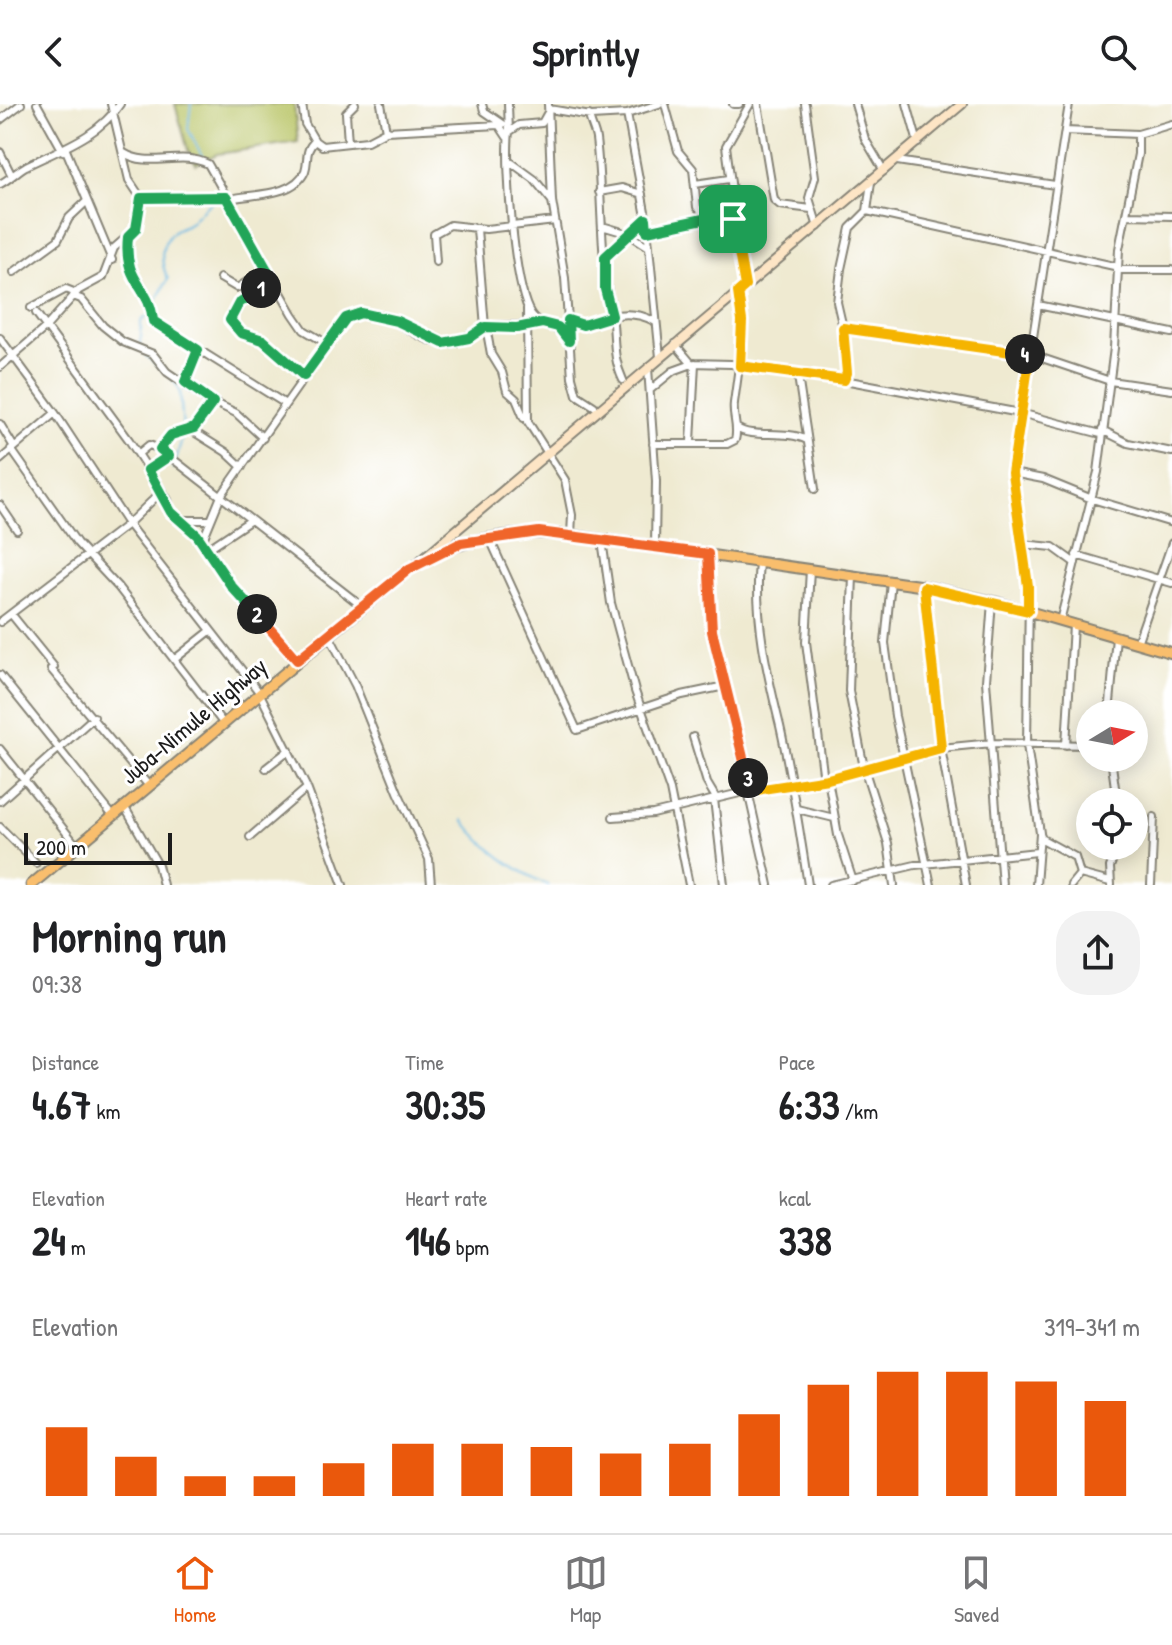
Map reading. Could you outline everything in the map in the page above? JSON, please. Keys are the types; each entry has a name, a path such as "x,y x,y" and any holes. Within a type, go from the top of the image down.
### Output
{"main road":[{"path":"409,569 962,104"},
{"name":"Juba–Nimule Highway","path":"31,885 409,569 440,551 489,537 539,532 571,535 891,581 992,601 1172,653"}],"street":[{"path":"0,120 21,104"},
{"path":"37,104 64,150 112,260"},
{"path":"0,367 45,328 75,295 103,277 114,248 136,229 141,198 129,180 111,104"},
{"path":"0,184 25,166 64,150 113,114 120,104"},
{"path":"302,104 304,122 315,141 322,146 367,141 386,131 503,124 539,124 549,131"},
{"path":"348,143 346,113 355,104"},
{"path":"381,104 386,131"},
{"path":"482,104 484,111 509,132 521,296 542,323"},
{"path":"508,104 503,124 509,141"},
{"path":"548,108 589,115 627,114 662,104 676,146 682,158 692,166 697,207 708,218"},
{"path":"735,440 737,428 733,409 740,366 742,289 726,146 750,104"},
{"path":"758,104 774,200 780,205 811,209"},
{"path":"805,104 815,177 809,198 818,227"},
{"path":"855,104 865,139 884,171"},
{"path":"907,104 918,143"},
{"path":"1069,104 1012,473 1028,611 1027,745 1040,833 1042,839 1075,857 1080,874"},
{"path":"539,124 548,108"},
{"path":"548,108 552,201 576,392 594,406"},
{"path":"627,114 646,219 660,357"},
{"path":"589,115 596,138 605,289 612,316 613,355 623,380"},
{"path":"1065,131 1138,134 1172,124"},
{"path":"509,132 519,125"},
{"path":"1060,621 1092,499 1110,381 1115,323 1115,268 1128,215 1138,134"},
{"path":"232,205 235,198 288,189 305,171 306,154 315,141"},
{"path":"0,152 12,176"},
{"path":"124,153 138,160 183,157 200,160 210,166 301,327 326,343"},
{"path":"897,161 1055,185"},
{"path":"510,162 534,179 552,201"},
{"path":"695,184 729,179"},
{"path":"844,380 847,373 843,328 837,302 846,244 853,224 867,211 871,182"},
{"path":"599,192 622,188 642,194"},
{"path":"141,198 226,197"},
{"path":"14,272 58,240 69,218 87,201"},
{"path":"867,211 1047,248 1115,268 1172,270"},
{"path":"1128,215 1172,216"},
{"path":"647,231 708,218 733,219"},
{"path":"605,257 646,219"},
{"path":"436,262 436,232 450,225 477,229 555,221"},
{"path":"602,226 631,235 649,247"},
{"path":"477,229 491,354 502,372 507,391 516,399 524,418"},
{"path":"128,237 128,266 134,283 145,296 153,321 284,403"},
{"path":"220,278 237,288 268,273"},
{"path":"268,273 261,288 239,303 230,320 241,333 263,340 304,376"},
{"path":"263,438 242,417 167,372 153,354 123,342 103,326 81,299 66,289 34,310 138,454 179,520 202,542 232,587 297,660"},
{"path":"1038,305 1172,333"},
{"path":"527,307 528,422 565,480 571,535"},
{"path":"202,542 221,496 346,318 361,313 397,321 443,343 469,338 486,327 527,327 542,323 558,327 569,341"},
{"path":"568,320 583,325 630,313 654,321"},
{"path":"843,328 1030,354 1110,381 1172,390"},
{"path":"0,338 55,413 128,524 209,632 259,692 307,788 343,885"},
{"path":"675,344 687,360 695,363 844,380 1020,413 1172,452"},
{"path":"185,382 198,350"},
{"path":"650,390 673,371 695,363"},
{"path":"691,442 695,363"},
{"path":"648,368 655,547"},
{"path":"798,376 815,489"},
{"path":"160,449 171,435 191,430 213,402"},
{"path":"0,460 55,413"},
{"path":"0,424 12,448 89,555 223,723"},
{"path":"791,434 805,426"},
{"path":"737,428 750,433 791,434 807,440"},
{"path":"191,430 226,452 242,467"},
{"path":"653,444 727,444 750,433"},
{"path":"138,454 149,445 160,449 365,609"},
{"path":"148,470 169,456"},
{"path":"1012,473 1064,486 1092,499 1172,523"},
{"path":"0,622 128,524 161,492"},
{"path":"0,505 17,530"},
{"path":"179,520 195,523 210,520"},
{"path":"206,550 251,520"},
{"path":"489,537 577,730 725,686"},
{"path":"602,540 611,603 674,809 689,885"},
{"path":"1137,643 1172,543"},
{"path":"1022,544 1053,547 1076,559 1172,583"},
{"path":"708,554 712,631 769,885"},
{"path":"759,562 757,589 769,688 797,809 808,885"},
{"path":"810,568 806,642 826,779 851,882"},
{"path":"853,575 849,691 864,768 886,834 894,885"},
{"path":"891,581 885,643 895,716 906,756 931,885"},
{"path":"924,587 941,748 966,885"},
{"path":"992,601 986,681 1002,885"},
{"path":"12,615 149,786"},
{"path":"1066,745 1073,625"},
{"path":"175,659 209,632"},
{"path":"329,635 355,685 429,859 431,885"},
{"path":"1110,700 1116,637"},
{"path":"0,675 113,816"},
{"path":"0,801 58,745 94,717"},
{"path":"693,737 707,783 715,798 724,885"},
{"path":"613,817 674,809 749,791 826,779 941,748 992,743 1076,745"},
{"path":"0,749 77,846"},
{"path":"266,768 289,750"},
{"path":"250,837 307,788"},
{"path":"124,806 158,865 163,885"},
{"path":"797,809 834,818"},
{"path":"1151,885 1154,817"},
{"path":"0,827 36,863"},
{"path":"1036,885 1040,833"},
{"path":"831,885 926,863 999,853 1037,852"},
{"path":"1080,874 1111,884 1113,860"},
{"path":"1071,885 1080,874"}],"green space":[{"path":"175,104 294,104 298,142 217,154 196,164 188,150"}],"waterway":[{"path":"191,104 188,129 205,161"},
{"path":"152,308 168,279 162,260 166,241 174,231 191,222 214,200"},
{"path":"141,347 141,321 150,314"},
{"path":"143,353 161,369"},
{"path":"172,378 180,390 183,429"},
{"path":"173,469 183,436"},
{"path":"463,820 501,858 548,885"}],"route":[{"path":"226,197 270,275 261,288 239,303 230,320 241,333 263,340 304,376 346,318 361,313 406,324 443,343 469,338 485,327 499,325 517,328 542,323 558,327 569,341 568,320 583,325 597,318 612,316 605,289 605,257 636,232 646,219 647,231 694,224 708,218 733,219 745,286 738,292 742,321 740,366 844,380 847,373 842,352 843,328 1030,354 1012,473 1028,586 1028,611 924,587 941,748 828,779 750,791 712,631 708,554 571,535 539,532 498,535 440,551 409,569 387,591 297,660 239,596 197,535 174,516 168,500 148,470 169,456 160,449 171,435 194,428 213,402 185,382 198,350 153,321 145,296 131,276 128,237 139,220 141,198 163,201 226,197"}]}
